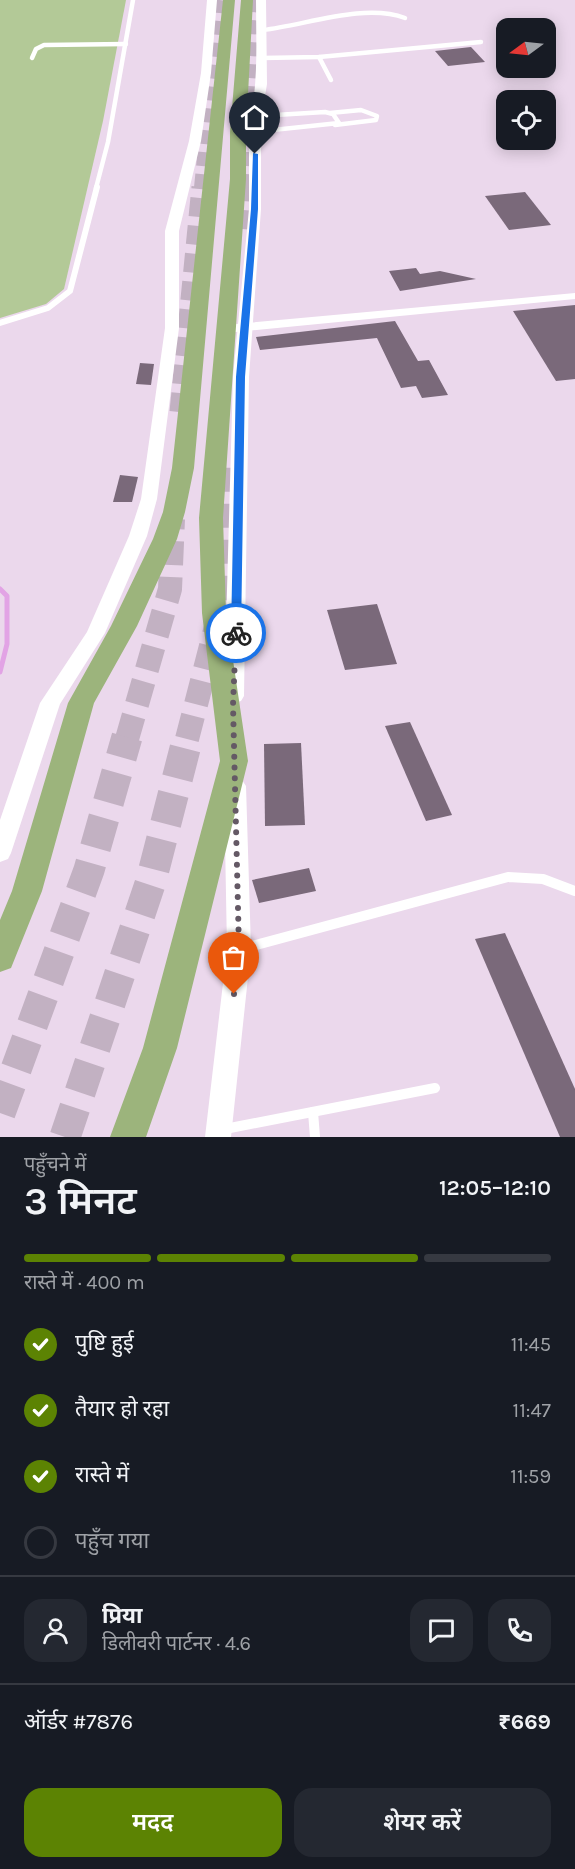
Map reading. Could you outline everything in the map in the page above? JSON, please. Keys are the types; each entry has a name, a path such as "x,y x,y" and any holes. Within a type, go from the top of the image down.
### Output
{"highway":[{"path":"0,959 27,891 81,703 150,573 174,512 183,468 229,0"},
{"path":"128,1137 160,1048 234,762 214,613 211,518 234,329 238,179 251,128 247,0"}],"street":[{"path":"0,853 50,703 96,633 138,536 149,499 172,328 172,231 195,141 206,73 212,0"},
{"path":"251,128 262,58 261,0"},
{"path":"219,1133 239,949 233,705 234,329 575,296"}],"lane":[{"path":"0,323 51,306 70,291 108,142 133,0"},
{"path":"263,30 287,29 355,16 391,13 405,18"},
{"path":"262,58 319,57 481,42"},
{"path":"32,58 36,49 44,45 126,44"},
{"path":"319,57 331,80"},
{"path":"357,111 365,123"},
{"path":"372,111 377,116 375,120 365,123 334,126 251,128 330,113 372,111"},
{"path":"330,113 338,122 334,126"},
{"path":"239,949 508,877 530,875 544,877 575,891"},
{"path":"219,1133 435,1088"},
{"path":"313,1112 315,1137"}],"green space":[{"path":"0,0 126,0 103,121 64,289 46,304 0,318"}],"building":[{"path":"471,47 485,62 448,66 435,51"},
{"path":"525,192 551,225 509,230 485,196"},
{"path":"416,268 420,274 440,271 476,279 400,291 389,271"},
{"path":"575,305 575,379 556,381 513,311"},
{"path":"395,321 418,361 429,360 448,395 422,398 416,386 401,388 377,338 260,350 256,337"},
{"path":"140,363 154,364 151,385 136,384"},
{"path":"120,475 138,477 132,502 113,502"},
{"path":"377,604 397,664 345,670 327,610"},
{"path":"410,722 452,815 426,821 385,726"},
{"path":"301,743 305,825 265,826 264,744"},
{"path":"309,868 316,891 259,903 252,880"},
{"path":"505,933 575,1089 575,1137 560,1137 475,939"}],"waterway":[{"path":"0,589 7,596 7,644 0,672"}],"tunnel":[{"path":"201,188 219,0"},
{"path":"245,188 258,0"},
{"path":"179,412 201,187"},
{"path":"242,229 245,187"},
{"path":"187,739 225,592 225,458"},
{"path":"127,739 170,589 173,519"},
{"path":"0,1113 89,870 127,737"},
{"path":"65,1137 151,881 188,737"}],"way so far":[{"path":"234,994 239,949 233,705 236,633"}],"route":[{"path":"236,633 241,377 255,209 255,154"}]}
